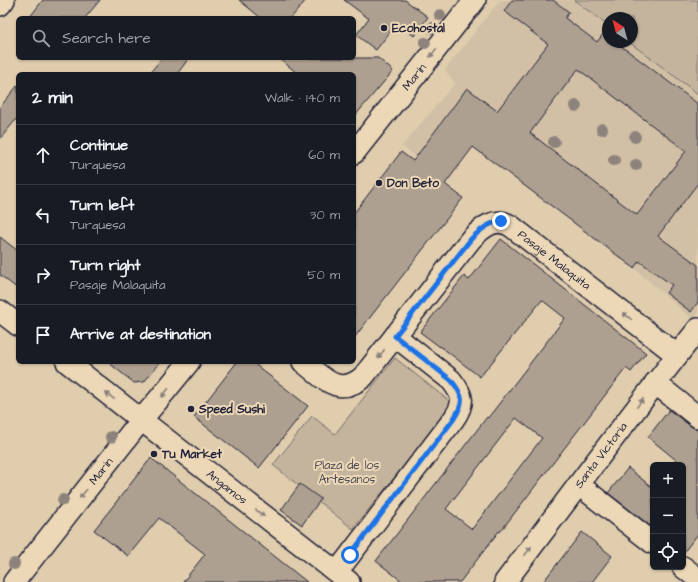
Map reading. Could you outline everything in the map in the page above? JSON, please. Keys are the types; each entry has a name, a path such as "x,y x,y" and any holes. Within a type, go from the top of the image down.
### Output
{"street":[{"path":"0,5 4,0"},
{"name":"Marín","path":"356,150 475,0"},
{"name":"Pasaje Malaquita","path":"307,364 333,384 341,386 352,385 358,382 363,378 471,239 485,227 501,221 511,226 677,355"},
{"path":"0,311 16,323"},
{"name":"Santa Victoria","path":"505,582 655,383 698,329"},
{"path":"343,577 453,420 462,404 458,388 451,380 395,336"},
{"name":"Angamos","path":"69,364 343,577"},
{"name":"Marín","path":"14,582 141,420 187,364"},
{"path":"655,383 698,417"},
{"path":"579,484 650,541"},
{"path":"686,569 698,579"}],"shaded area":[{"path":"500,0 574,0 602,21 602,48 637,48 698,94 698,314 693,320 634,268 473,147 447,181 402,146 455,83 445,70"}],"green space":[{"path":"574,0 698,0 698,94 637,48 638,12 602,12 602,21"},
{"name":"Plaza de los Artesanos","path":"395,358 453,404 353,529 273,465 312,416 335,434"}],"building":[{"path":"43,0 100,0 87,16 31,16"},
{"path":"239,0 306,0 293,16 259,16"},
{"path":"344,0 405,0 428,17 414,36 397,23 376,50 356,35 369,18"},
{"path":"512,0 553,0 569,12 565,18 597,42 602,36 602,48 624,48 698,104 698,183 658,236 698,265 698,302 691,312 666,293 672,285 639,261 634,268 473,147 445,184 463,198 356,335 356,210 401,152 413,161 467,88 497,111 548,44 504,11","holes":["578,69 686,151 637,215 530,133"]},
{"path":"356,58 378,58 393,71 356,115 356,72 296,72 281,60 356,60"},
{"path":"160,60 188,60 178,72 151,72"},
{"path":"16,87 16,119 0,139 0,107"},
{"path":"0,237 16,249 16,287 0,275"},
{"path":"501,239 646,353 631,372 626,368 460,582 403,582 376,561 565,318 542,300 480,377 420,332 464,276 469,280","holes":["516,418 542,438 472,529 446,509"]},
{"path":"110,364 158,364 144,382 134,383"},
{"path":"235,364 255,364 308,406 259,468 194,417"},
{"path":"669,410 691,426 698,429 698,534 686,549 686,462 679,462 648,437"},
{"path":"151,458 307,582 183,582 205,554 159,518 128,556 94,530"},
{"path":"628,468 650,486 650,526 608,493"},
{"path":"300,484 321,499 302,525 281,510"},
{"path":"582,532 612,556 592,582 543,582"}],"place":[{"name":"Ecohostal","path":"384,28"},
{"name":"Don Beto","path":"379,183"},
{"name":"Speed Sushi","path":"191,409"},
{"name":"Tu Market","path":"154,454"}],"route":[{"path":"350,555 453,420 462,404 458,388 451,380 395,336 471,239 485,227 501,221"}]}
